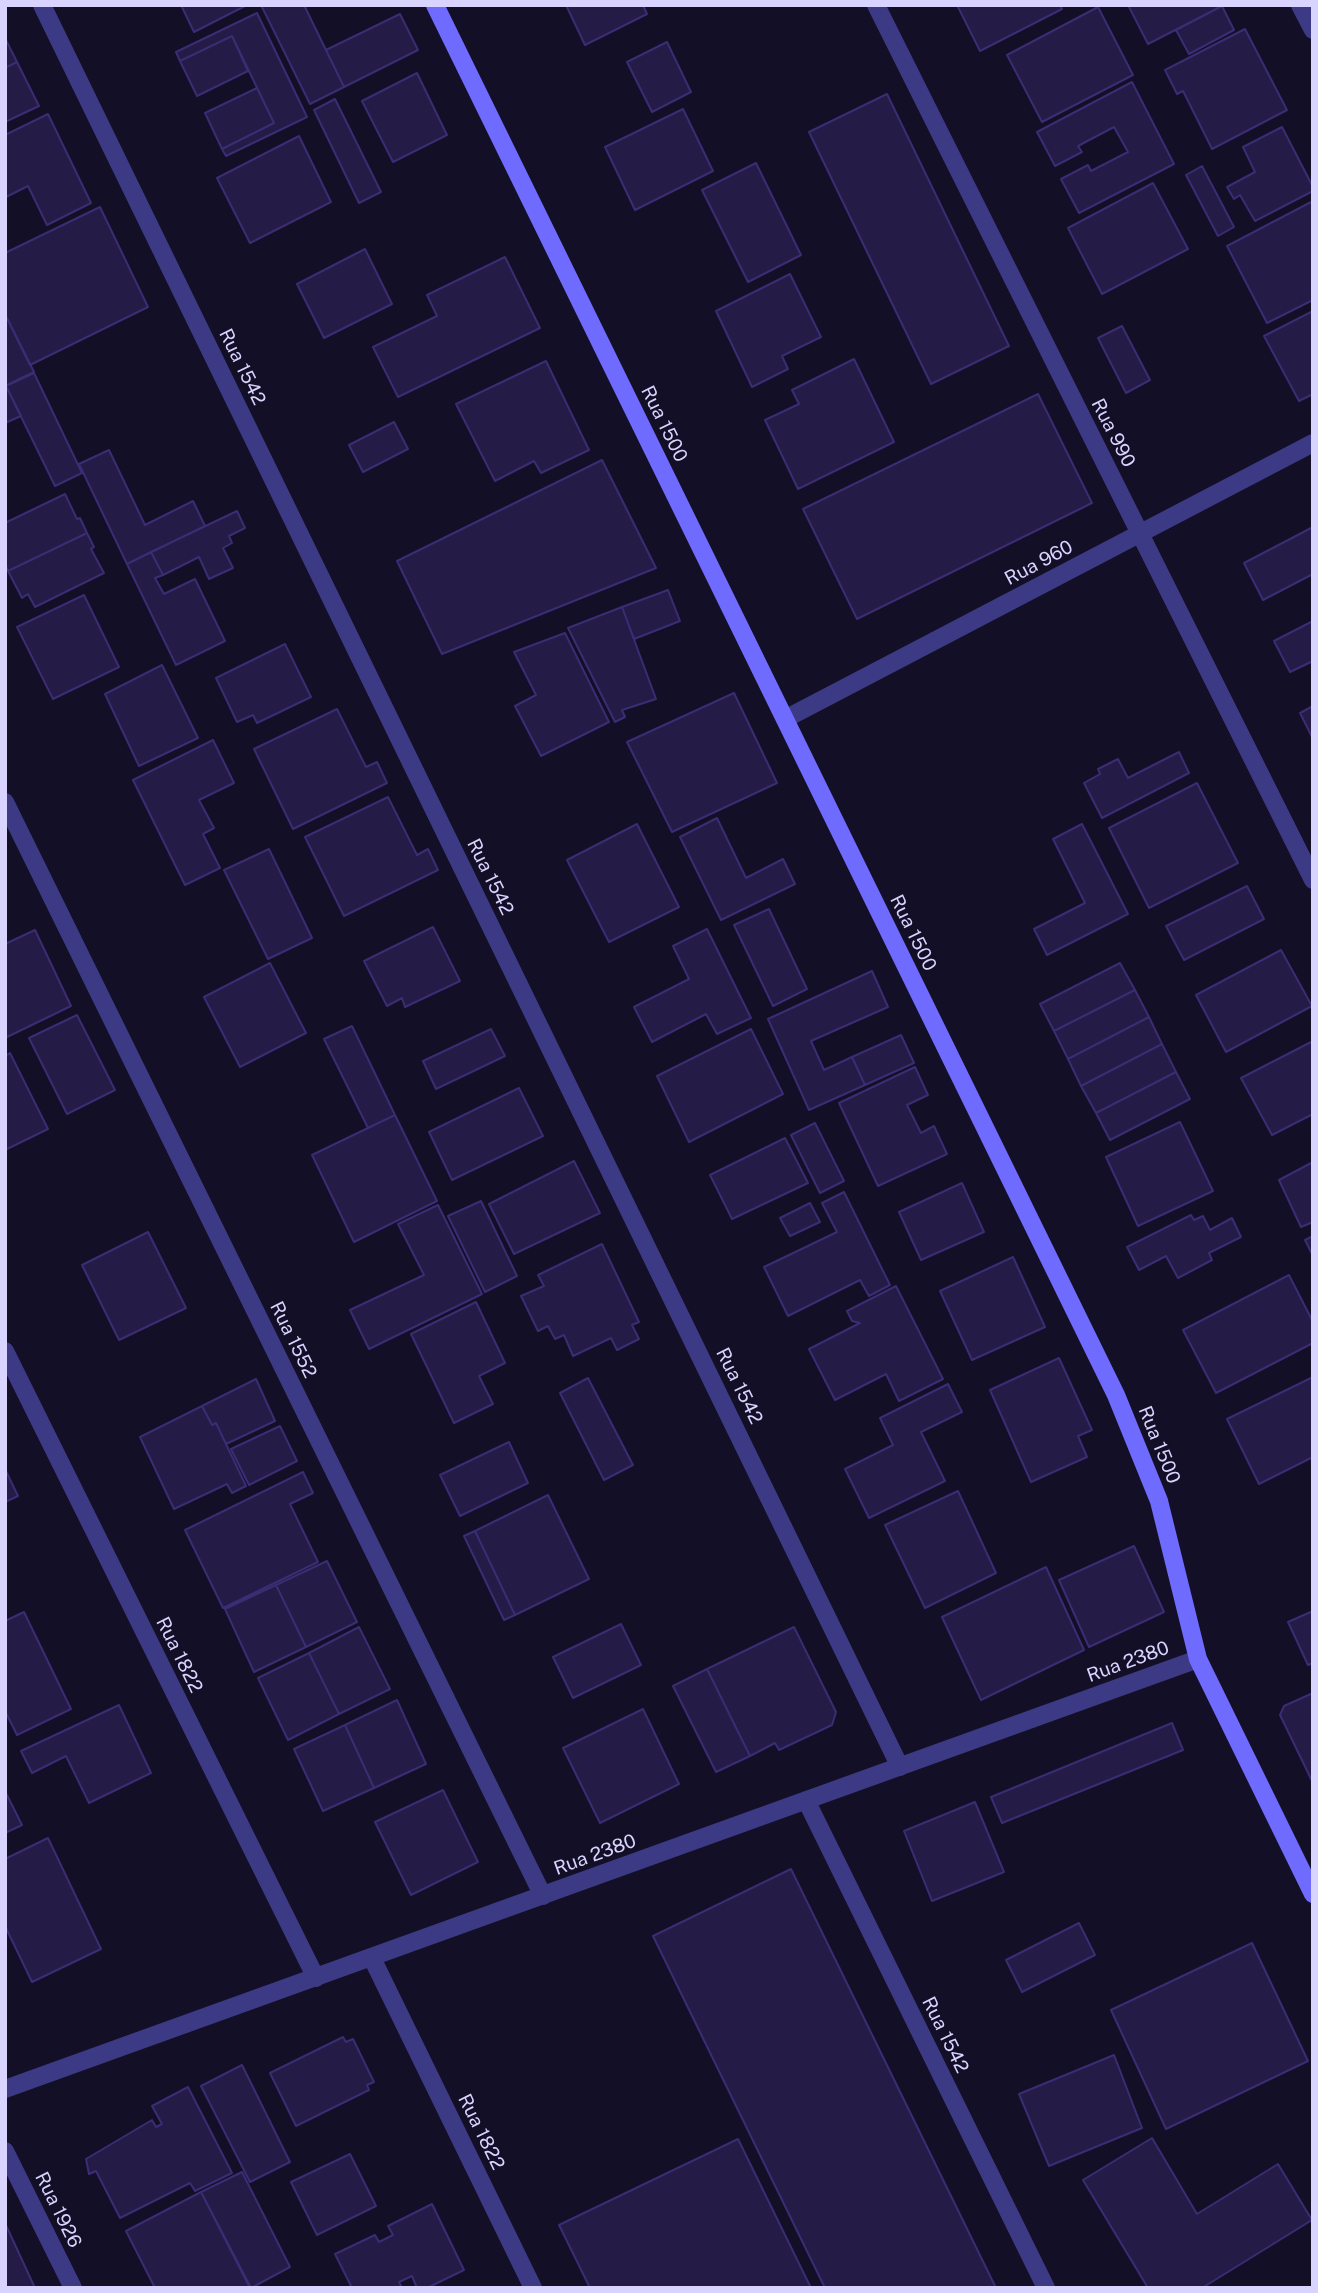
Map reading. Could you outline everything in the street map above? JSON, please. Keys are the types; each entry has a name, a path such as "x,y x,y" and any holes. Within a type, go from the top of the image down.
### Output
{"street":[{"name":"Rua 1542","path":"42,5 900,1767"},
{"name":"Rua 1500","path":"435,5 1116,1395 1159,1501 1198,1659 1313,1894"},
{"name":"Rua 990","path":"876,5 1313,880"},
{"path":"1300,5 1313,30"},
{"name":"Rua 960","path":"785,719 1313,443"},
{"name":"Rua 1552","path":"5,802 543,1896"},
{"name":"Rua 1822","path":"5,1351 316,1978"},
{"name":"Rua 2380","path":"5,2089 1198,1659"},
{"name":"Rua 1542","path":"806,1800 1046,2288"},
{"name":"Rua 1822","path":"372,1958 533,2288"},
{"name":"Rua 1926","path":"5,2151 73,2288"}],"building":[{"path":"181,5 247,5 194,32"},
{"path":"261,5 304,5 344,87 310,104"},
{"path":"566,5 643,5 647,14 585,45"},
{"path":"957,5 1060,5 1062,9 980,51"},
{"path":"1128,5 1221,5 1222,6 1148,44"},
{"path":"1222,6 1234,30 1189,54 1176,30"},
{"path":"1098,7 1133,75 1042,122 1007,55"},
{"path":"257,13 307,117 226,156 222,149 274,123 232,36 180,61 176,52"},
{"path":"400,14 418,50 344,87 326,50"},
{"path":"1245,29 1287,110 1212,149 1183,91 1177,94 1165,70"},
{"path":"232,36 248,71 197,96 180,61"},
{"path":"5,38 17,62 5,68"},
{"path":"667,42 691,92 652,112 627,62"},
{"path":"17,62 39,106 5,122 5,68"},
{"path":"417,73 447,135 393,162 362,101"},
{"path":"1132,82 1174,164 1079,213 1061,179 1088,165 1091,171 1128,152 1114,127 1078,146 1082,152 1055,166 1037,132"},
{"path":"257,88 274,123 222,149 205,113"},
{"path":"887,94 1009,346 931,384 809,132"},
{"path":"335,99 381,192 359,203 314,110"},
{"path":"683,109 713,171 635,210 605,147"},
{"path":"48,114 91,203 47,225 28,186 6,197 5,195 5,135"},
{"path":"1282,127 1313,191 1255,221 1240,195 1234,199 1227,187 1255,172 1243,147"},
{"path":"299,136 331,202 250,243 217,178"},
{"path":"756,163 801,255 748,282 702,190"},
{"path":"1202,166 1234,227 1218,236 1186,175"},
{"path":"1153,183 1188,249 1102,294 1068,228"},
{"path":"1313,201 1313,300 1267,323 1227,246"},
{"path":"100,207 148,307 30,365 5,314 5,253"},
{"path":"365,249 392,304 324,338 297,284"},
{"path":"505,257 540,328 398,397 373,347 437,316 427,295"},
{"path":"790,274 821,337 782,356 788,369 752,387 716,311"},
{"path":"1313,311 1313,394 1299,401 1264,336"},
{"path":"5,314 34,372 5,386"},
{"path":"1122,326 1150,380 1126,393 1098,338"},
{"path":"854,359 894,442 798,489 765,420 799,404 792,390"},
{"path":"546,361 589,450 541,473 534,461 495,481 456,404"},
{"path":"34,373 82,473 55,486 6,386"},
{"path":"5,387 21,416 5,423"},
{"path":"1038,394 1092,503 857,619 803,509"},
{"path":"394,422 408,449 363,472 349,445"},
{"path":"109,450 145,525 193,501 205,526 127,564 79,464"},
{"path":"602,460 656,568 442,654 397,561"},
{"path":"65,494 87,533 8,571 5,564 5,523"},
{"path":"237,511 245,528 229,536 232,543 223,548 233,568 209,579 199,557 163,575 151,552"},
{"path":"1313,527 1313,574 1263,600 1244,563"},
{"path":"87,533 94,547 91,549 104,573 35,607 28,594 22,598 8,571"},
{"path":"151,552 163,575 155,578 164,594 195,579 225,641 176,665 127,564"},
{"path":"668,590 680,621 634,639 622,607"},
{"path":"84,595 119,667 53,699 17,627"},
{"path":"622,607 656,699 622,710 625,717 615,722 568,628"},
{"path":"1313,621 1313,661 1290,672 1274,641"},
{"path":"565,633 609,722 541,756 515,706 536,695 514,652"},
{"path":"285,644 311,697 257,723 253,715 237,722 216,678"},
{"path":"162,665 198,738 139,766 105,694"},
{"path":"734,693 777,783 672,832 627,742"},
{"path":"1313,706 1313,739 1300,713"},
{"path":"337,709 366,767 377,762 387,783 293,829 254,749"},
{"path":"213,740 234,783 199,800 214,828 203,834 220,868 185,885 133,780"},
{"path":"1179,752 1189,773 1102,818 1084,783 1100,774 1098,769 1118,759 1128,778"},
{"path":"1197,783 1238,863 1149,908 1109,828"},
{"path":"388,797 417,855 428,849 438,870 344,916 305,837"},
{"path":"717,818 746,878 783,859 795,884 721,920 680,837"},
{"path":"637,824 679,907 609,942 567,860"},
{"path":"1082,824 1128,914 1047,955 1034,929 1085,903 1053,839"},
{"path":"269,849 312,938 268,959 224,870"},
{"path":"1247,886 1264,919 1184,960 1166,926"},
{"path":"769,909 807,989 773,1006 734,925"},
{"path":"433,927 460,981 405,1007 402,998 387,1006 364,961"},
{"path":"707,929 751,1018 717,1034 706,1014 652,1042 634,1007 689,979 673,946"},
{"path":"35,930 71,1006 5,1038 5,944"},
{"path":"1281,950 1312,1006 1226,1052 1196,995"},
{"path":"270,963 306,1033 240,1067 204,997"},
{"path":"1120,963 1135,990 1054,1031 1040,1004"},
{"path":"872,971 888,1007 811,1041 824,1070 852,1057 865,1085 809,1110 768,1019"},
{"path":"1135,990 1149,1017 1068,1059 1054,1031"},
{"path":"77,1015 115,1090 67,1114 29,1038"},
{"path":"1149,1017 1162,1044 1081,1086 1068,1059"},
{"path":"352,1026 395,1115 368,1128 324,1039"},
{"path":"491,1029 505,1056 436,1089 423,1061"},
{"path":"751,1029 783,1094 689,1142 657,1076"},
{"path":"901,1035 914,1063 865,1085 852,1057"},
{"path":"1313,1041 1313,1114 1272,1135 1241,1078"},
{"path":"1162,1044 1176,1072 1096,1113 1081,1086"},
{"path":"10,1053 48,1129 5,1150 5,1056"},
{"path":"915,1067 928,1095 907,1105 921,1133 934,1126 947,1154 878,1186 839,1103"},
{"path":"1176,1072 1190,1099 1110,1140 1096,1113"},
{"path":"519,1088 543,1136 452,1180 429,1132"},
{"path":"395,1115 437,1201 354,1242 312,1155"},
{"path":"1180,1122 1213,1191 1138,1226 1106,1157"},
{"path":"815,1123 844,1181 820,1193 791,1135"},
{"path":"785,1138 808,1183 732,1219 710,1175"},
{"path":"574,1161 600,1213 514,1254 489,1204"},
{"path":"1313,1162 1313,1222 1301,1227 1279,1180"},
{"path":"962,1183 984,1232 921,1260 899,1212"},
{"path":"844,1192 890,1285 869,1296 860,1280 788,1316 764,1267 837,1232 822,1203"},
{"path":"481,1201 517,1276 485,1292 448,1216"},
{"path":"810,1203 820,1222 790,1236 780,1218"},
{"path":"438,1205 482,1294 369,1349 350,1310 424,1275 398,1224"},
{"path":"1191,1215 1194,1220 1203,1216 1210,1230 1232,1218 1241,1237 1209,1253 1212,1260 1178,1278 1166,1256 1139,1270 1127,1247"},
{"path":"148,1232 186,1308 119,1340 82,1265"},
{"path":"1313,1236 1313,1256 1305,1240"},
{"path":"602,1244 639,1322 632,1325 639,1339 617,1350 611,1338 573,1356 564,1335 555,1339 548,1326 538,1331 521,1296 544,1286 538,1275"},
{"path":"1013,1257 1045,1327 972,1360 940,1291"},
{"path":"1289,1275 1313,1322 1313,1343 1216,1393 1183,1330"},
{"path":"896,1286 943,1379 899,1401 886,1374 835,1400 809,1349 860,1323 852,1321 847,1311"},
{"path":"476,1302 505,1363 479,1376 493,1404 454,1423 411,1334"},
{"path":"1059,1358 1092,1430 1078,1436 1087,1457 1031,1482 990,1390"},
{"path":"1313,1377 1313,1457 1259,1484 1227,1419"},
{"path":"588,1378 633,1465 604,1480 560,1393"},
{"path":"256,1379 275,1421 226,1444 216,1423 212,1425 202,1406"},
{"path":"948,1384 962,1412 921,1432 945,1481 869,1518 845,1469 893,1445 880,1418"},
{"path":"202,1406 212,1425 216,1423 246,1486 232,1493 227,1484 174,1509 140,1437"},
{"path":"280,1426 297,1461 249,1485 231,1449"},
{"path":"509,1442 528,1483 460,1516 440,1475"},
{"path":"5,1469 18,1496 5,1502"},
{"path":"303,1472 313,1493 290,1504 318,1562 223,1608 185,1530"},
{"path":"958,1491 996,1573 925,1608 885,1525"},
{"path":"548,1495 589,1579 515,1615 475,1531"},
{"path":"475,1531 515,1615 504,1620 464,1536"},
{"path":"1134,1546 1164,1612 1089,1647 1059,1580"},
{"path":"327,1561 357,1622 306,1647 276,1585"},
{"path":"1046,1567 1084,1650 981,1700 942,1617"},
{"path":"276,1585 306,1647 254,1672 225,1609"},
{"path":"1313,1611 1313,1663 1308,1665 1288,1622"},
{"path":"24,1612 71,1709 17,1735 5,1711 5,1621"},
{"path":"621,1624 641,1665 573,1698 553,1657"},
{"path":"359,1627 390,1689 339,1714 309,1653"},
{"path":"794,1627 836,1712 832,1725 779,1750 775,1743 750,1756 707,1669"},
{"path":"309,1653 339,1714 288,1740 258,1678"},
{"path":"707,1669 750,1756 716,1772 673,1686"},
{"path":"1313,1693 1313,1783 1280,1715 1284,1706"},
{"path":"397,1700 426,1764 374,1788 345,1725"},
{"path":"119,1705 151,1773 89,1803 66,1756 32,1773 21,1751"},
{"path":"643,1709 679,1784 600,1823 563,1748"},
{"path":"1172,1723 1183,1750 1002,1823 991,1797"},
{"path":"345,1725 374,1788 323,1811 294,1749"},
{"path":"443,1790 478,1862 411,1895 375,1822"},
{"path":"5,1791 22,1825 5,1833"},
{"path":"975,1802 1004,1872 932,1901 904,1831"},
{"path":"48,1838 101,1949 32,1982 5,1926 5,1859"},
{"path":"791,1869 996,2288 825,2288 653,1936"},
{"path":"1079,1923 1095,1955 1022,1992 1006,1960"},
{"path":"1252,1943 1308,2061 1166,2129 1111,2010"},
{"path":"343,2037 346,2042 353,2039 374,2082 367,2085 369,2090 296,2126 270,2073"},
{"path":"1114,2055 1142,2128 1049,2166 1019,2094"},
{"path":"242,2065 290,2162 250,2182 201,2086"},
{"path":"188,2087 232,2173 195,2191 190,2183 120,2218 96,2171 89,2174 86,2159 152,2120 156,2127 162,2124 152,2106"},
{"path":"1152,2138 1197,2214 1278,2164 1312,2220 1202,2288 1148,2288 1083,2180"},
{"path":"738,2139 811,2288 590,2288 559,2225"},
{"path":"350,2154 376,2206 317,2235 291,2182"},
{"path":"242,2172 290,2267 251,2288 201,2192"},
{"path":"201,2192 250,2288 155,2288 126,2231"},
{"path":"432,2204 464,2270 427,2288 417,2288 412,2276 399,2282 402,2288 352,2288 335,2254 375,2235 379,2242 393,2235 388,2226"},
{"path":"5,2223 35,2288 5,2288"}]}
